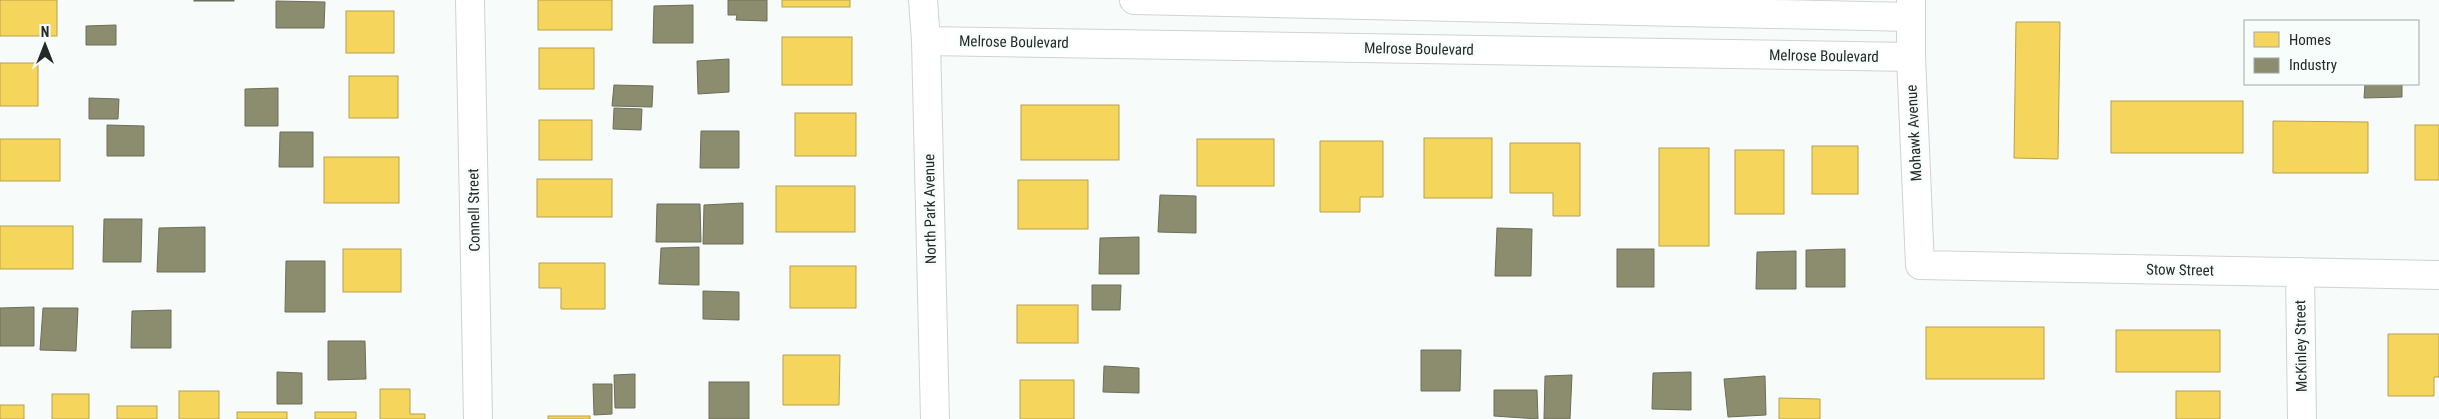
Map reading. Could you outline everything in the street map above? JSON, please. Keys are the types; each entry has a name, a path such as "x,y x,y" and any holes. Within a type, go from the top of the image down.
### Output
{"street":[{"name":"Connell Street","path":"470,0 478,419"},
{"name":"North Park Avenue","path":"924,0 935,419"},
{"path":"1134,0 1911,8"},
{"name":"Mohawk Avenue","path":"1911,8 1911,57 1920,265"},
{"name":"Melrose Boulevard","path":"926,41 1911,57"},
{"name":"Stow Street","path":"1920,265 2439,275"},
{"name":"McKinley Street","path":"2300,272 2302,419"}],"building: Homes":[{"path":"0,0 57,0 57,36 0,36"},
{"path":"538,0 612,0 612,30 538,30"},
{"path":"782,0 850,0 850,7 782,7"},
{"path":"346,11 394,11 394,53 346,53"},
{"path":"2016,22 2060,22 2058,159 2014,158"},
{"path":"782,37 852,37 852,85 782,85"},
{"path":"539,48 594,48 594,89 539,89"},
{"path":"0,63 38,63 38,106 0,106"},
{"path":"349,76 398,76 398,118 349,118"},
{"path":"2111,101 2243,101 2243,153 2111,153"},
{"path":"1021,105 1119,105 1119,160 1021,160"},
{"path":"795,113 856,113 856,156 795,156"},
{"path":"539,120 592,120 592,160 539,160"},
{"path":"2273,121 2368,122 2368,173 2273,173"},
{"path":"2415,125 2439,125 2439,180 2415,180"},
{"path":"1424,138 1492,138 1492,198 1424,198"},
{"path":"0,139 60,139 60,181 0,181"},
{"path":"1197,139 1274,139 1274,186 1197,186"},
{"path":"1320,141 1383,141 1383,197 1360,197 1360,212 1320,212"},
{"path":"1510,143 1580,143 1580,216 1553,216 1553,193 1510,193"},
{"path":"1812,146 1858,146 1858,194 1812,194"},
{"path":"1659,148 1709,148 1709,246 1659,246"},
{"path":"1735,150 1784,150 1784,214 1735,214"},
{"path":"324,157 399,157 399,203 324,203"},
{"path":"537,179 612,179 612,217 537,217"},
{"path":"1018,180 1088,180 1088,229 1018,229"},
{"path":"776,186 855,186 855,232 776,232"},
{"path":"0,226 73,226 73,269 0,269"},
{"path":"343,249 401,249 401,292 343,292"},
{"path":"539,263 605,263 605,309 561,309 561,288 539,288"},
{"path":"790,266 856,266 856,308 790,308"},
{"path":"1017,305 1078,305 1078,343 1017,343"},
{"path":"1926,327 2044,327 2044,379 1926,379"},
{"path":"2116,330 2220,330 2220,372 2116,372"},
{"path":"2388,334 2439,334 2439,377 2434,377 2434,396 2388,396"},
{"path":"783,355 840,355 839,405 783,405"},
{"path":"1020,380 1074,380 1074,419 1020,419"},
{"path":"380,389 410,389 410,414 425,414 425,419 380,419"},
{"path":"179,391 219,391 219,419 179,419"},
{"path":"2176,391 2220,391 2220,419 2176,419"},
{"path":"52,394 89,394 89,419 52,419"},
{"path":"1779,398 1820,399 1820,419 1779,419"},
{"path":"0,405 24,405 24,419 0,419"},
{"path":"117,406 157,406 157,419 117,419"},
{"path":"237,412 287,412 287,419 237,419"},
{"path":"315,412 356,412 356,419 315,419"},
{"path":"548,416 590,416 590,419 548,419"}],"building: Industry":[{"path":"234,0 234,1 194,1"},
{"path":"728,0 767,0 767,21 736,20 737,15 728,15"},
{"path":"276,1 325,2 324,28 276,28"},
{"path":"693,5 693,43 653,43 654,6"},
{"path":"116,25 116,45 86,45 86,26"},
{"path":"729,59 729,92 698,94 697,61"},
{"path":"614,85 653,86 652,107 612,106"},
{"path":"2365,85 2402,85 2402,97 2364,98"},
{"path":"278,88 278,126 245,126 245,89"},
{"path":"89,98 119,99 118,119 89,119"},
{"path":"614,108 642,109 641,130 613,129"},
{"path":"107,125 144,126 144,156 107,156"},
{"path":"701,131 739,131 739,168 700,168"},
{"path":"280,132 313,132 313,167 279,167"},
{"path":"1160,195 1196,196 1196,233 1158,232"},
{"path":"743,203 743,244 703,244 704,205"},
{"path":"657,204 700,204 701,242 656,242"},
{"path":"104,219 142,219 141,262 103,262"},
{"path":"205,227 205,272 157,272 159,228"},
{"path":"1497,228 1532,229 1531,276 1495,276"},
{"path":"1139,237 1139,274 1099,274 1100,238"},
{"path":"699,247 699,285 659,284 661,248"},
{"path":"1617,249 1654,249 1654,287 1617,287"},
{"path":"1845,249 1845,287 1806,287 1806,250"},
{"path":"1796,251 1796,289 1756,289 1757,252"},
{"path":"286,261 325,261 325,312 285,312"},
{"path":"1092,285 1121,285 1120,310 1092,310"},
{"path":"703,291 739,292 739,320 703,319"},
{"path":"34,307 34,346 0,346 0,308"},
{"path":"43,308 78,308 76,351 40,350"},
{"path":"171,310 171,348 131,348 132,311"},
{"path":"328,341 365,341 366,379 328,380"},
{"path":"1421,350 1461,350 1460,391 1421,391"},
{"path":"1104,366 1139,368 1139,393 1103,392"},
{"path":"277,372 302,373 302,404 277,404"},
{"path":"1691,372 1691,410 1652,409 1653,373"},
{"path":"635,374 635,408 615,408 614,375"},
{"path":"1572,375 1570,419 1544,419 1545,376"},
{"path":"1765,376 1766,415 1728,417 1724,379"},
{"path":"709,382 749,382 749,419 709,419"},
{"path":"593,384 612,384 612,414 594,415"},
{"path":"1494,390 1537,390 1538,419 1494,416"}]}
